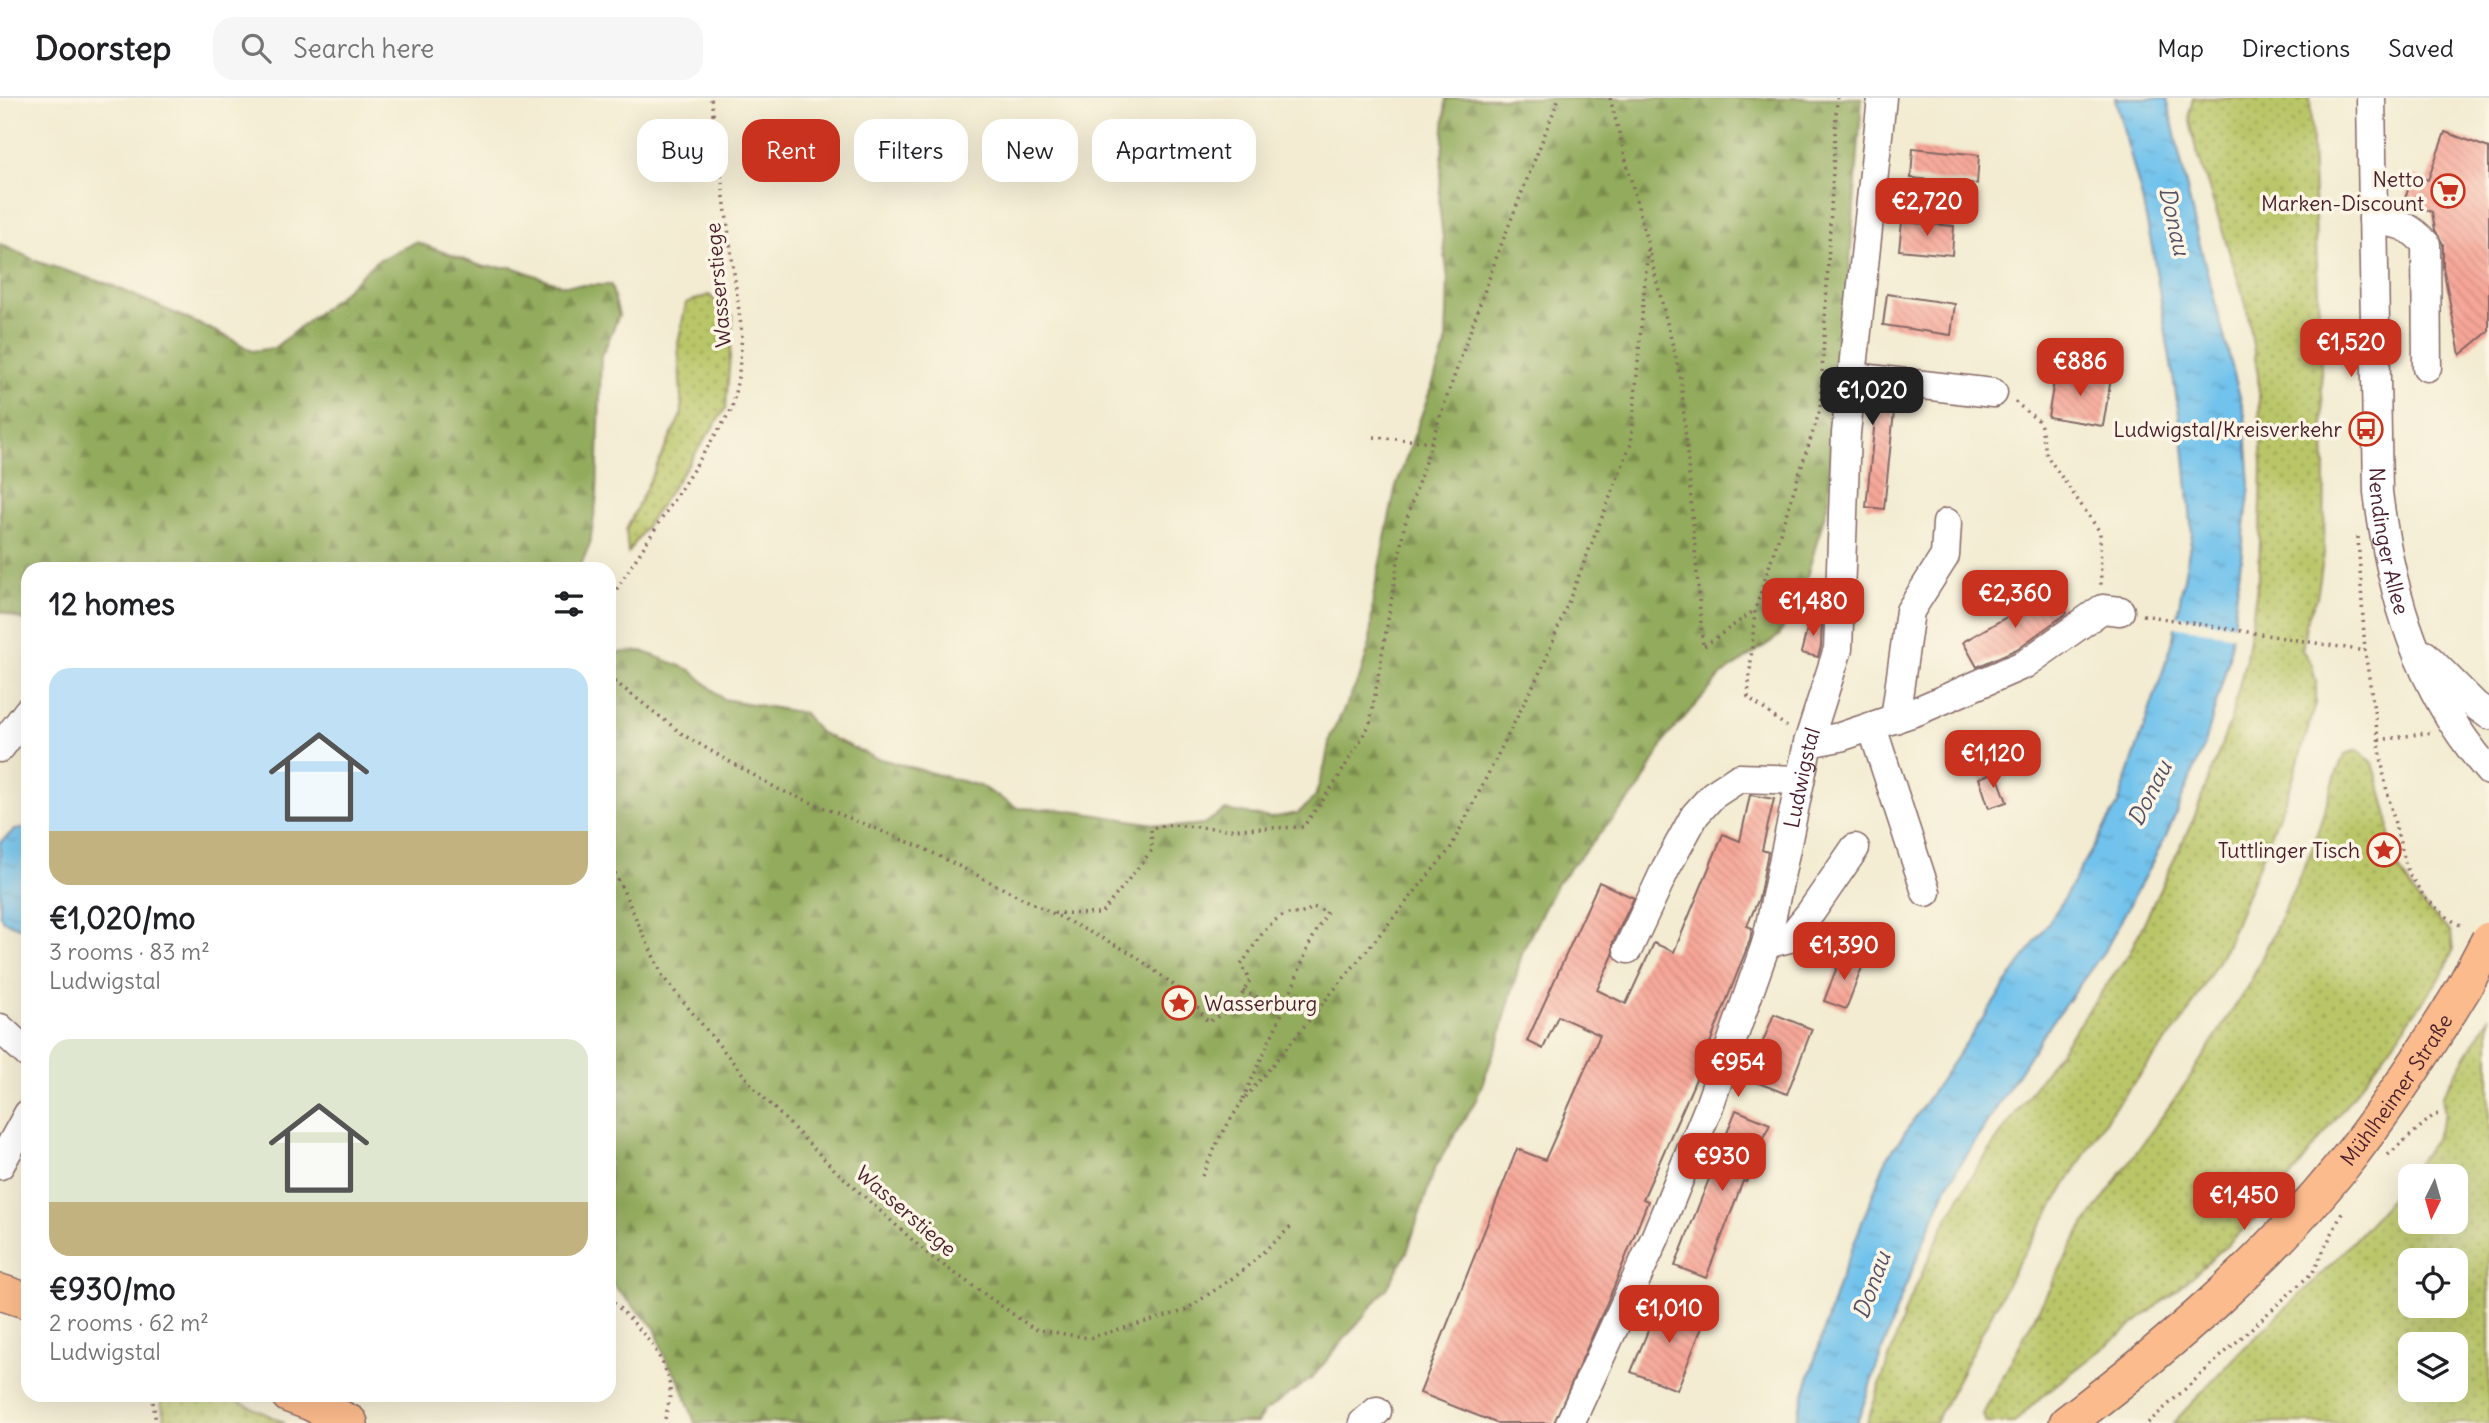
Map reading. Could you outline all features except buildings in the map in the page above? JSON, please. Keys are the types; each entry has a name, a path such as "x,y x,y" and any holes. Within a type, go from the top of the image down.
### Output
{"main road":[{"name":"Mühlheimer Straße","path":"2067,1423 2144,1364 2225,1291 2292,1223 2342,1166 2384,1110 2463,989 2480,935"},
{"path":"0,1292 21,1299"},
{"path":"312,1402 335,1409"}],"street":[{"name":"Ludwigstal","path":"1570,1423 1655,1238 1709,1109 1766,944 1808,743 1838,649 1846,433 1882,98"},
{"name":"Nendinger Allee","path":"2371,98 2378,492 2384,543 2396,597 2427,681 2453,726 2489,771"},
{"path":"2373,220 2404,225 2426,244 2427,367"},
{"path":"1853,377 1993,393"},
{"path":"1926,892 1883,723 1910,611 1945,556 1947,523"},
{"path":"1808,743 1917,711 2025,664 2111,610"},
{"name":"Nendinger Allee","path":"2415,645 2475,705 2489,715"},
{"path":"0,748 21,720"},
{"path":"1628,949 1666,868 1695,815 1713,795 1739,778 1800,780"},
{"path":"1766,944 1790,938 1855,848"},
{"path":"0,1028 21,1048"},
{"path":"0,1165 21,1127"}],"path":[{"name":"Wasserstiege","path":"616,590 732,409 742,334 711,98"},
{"path":"1052,913 1101,914 1152,850 1151,828 1170,825 1229,829 1303,827 1337,780 1370,724 1404,527 1431,442 1498,253 1559,98"},
{"path":"1610,98 1681,379 1703,647 1755,610"},
{"path":"1808,743 1748,697 1755,610 1820,410 1837,98"},
{"path":"1202,1176 1220,1137 1241,1104 1450,849 1542,666 1631,444 1648,246"},
{"path":"1993,393 2010,397 2040,422 2047,456 2100,532 2111,610 2365,651 2385,783 2408,872 2424,898 2451,920 2480,935"},
{"path":"1374,438 1431,442"},
{"path":"616,682 685,736 778,789 923,848 1131,953 1190,997 1208,1022 1235,1007 1250,980 1241,965 1270,924 1284,915 1303,915 1313,907 1327,912 1309,945 1284,1009 1241,1104"},
{"name":"Wasserstiege","path":"616,875 663,977 757,1090 836,1171 929,1255 1034,1329 1089,1338 1184,1311 1240,1273 1293,1225"},
{"path":"1244,991 1284,1009"},
{"path":"2383,1159 2434,1115 2440,1114"},
{"path":"2148,1423 2312,1272"},
{"path":"616,1305 646,1334 668,1376 670,1394 664,1423"},
{"path":"153,1402 156,1423"}],"green space":[{"path":"1446,98 1862,98 1850,263 1831,414 1829,499 1802,594 1779,636 1722,675 1667,737 1639,789 1557,883 1523,950 1499,1040 1476,1100 1435,1168 1407,1252 1388,1287 1311,1379 1265,1411 1257,1423 695,1423 681,1384 665,1358 655,1328 616,1288 616,653 642,651 691,670 723,699 804,713 819,732 873,757 980,786 1018,808 1065,810 1174,827 1203,824 1226,810 1270,818 1298,813 1315,797 1330,737 1360,677 1370,643 1373,597 1395,490 1446,345 1448,280 1439,204"},
{"path":"2193,98 2310,98 2325,465 2324,554 2317,597 2307,619 2302,650 2312,665 2316,682 2316,704 2291,785 2225,949 2185,1018 2112,1110 2018,1263 1935,1423 1867,1423 1907,1306 1947,1219 1974,1172 2130,952 2194,818 2231,719 2246,658 2259,574 2262,465 2258,375 2246,304 2195,145 2189,115"},
{"path":"416,242 484,267 512,267 562,285 611,285 619,315 601,358 597,497 590,544 582,562 21,562 21,619 0,611 0,244 41,263 111,285 230,338 252,351 274,348 341,294 376,261"},
{"path":"709,295 733,316 726,408 628,553 626,530 682,413 678,344 686,303"},
{"path":"2358,750 2373,763 2388,816 2390,854 2418,900 2451,933 2453,950 2444,972 2271,1204 2180,1288 2043,1395 2014,1423 1986,1423 1983,1414 2080,1231 2188,1080 2251,981 2311,852 2345,754"},
{"path":"2489,1018 2489,1423 2173,1423 2244,1348 2332,1264 2398,1189 2398,1234 2468,1234 2468,1164 2417,1164 2434,1141 2445,1114 2442,1097"},
{"path":"161,1402 241,1402 285,1423 165,1423"}],"water":[{"name":"Donau","path":"2115,98 2167,98 2196,230 2245,416 2250,485 2229,658 2205,744 2166,836 2107,947 2040,1039 1947,1186 1901,1297 1857,1423 1795,1423 1838,1285 1886,1160 2059,907 2118,804 2172,644 2192,534 2184,445 2153,252 2141,194"},
{"path":"21,829 21,928 4,921 0,915 0,842"}],"pier":[{"path":"2174,615 2236,625 2235,636 2172,626"}],"place":[{"name":"Netto Marken-Discount","path":"2448,191"},
{"name":"Ludwigstal/Kreisverkehr","path":"2366,429"},
{"name":"Tuttlinger Tisch","path":"2384,850"},
{"name":"Wasserburg","path":"1179,1003"}]}
